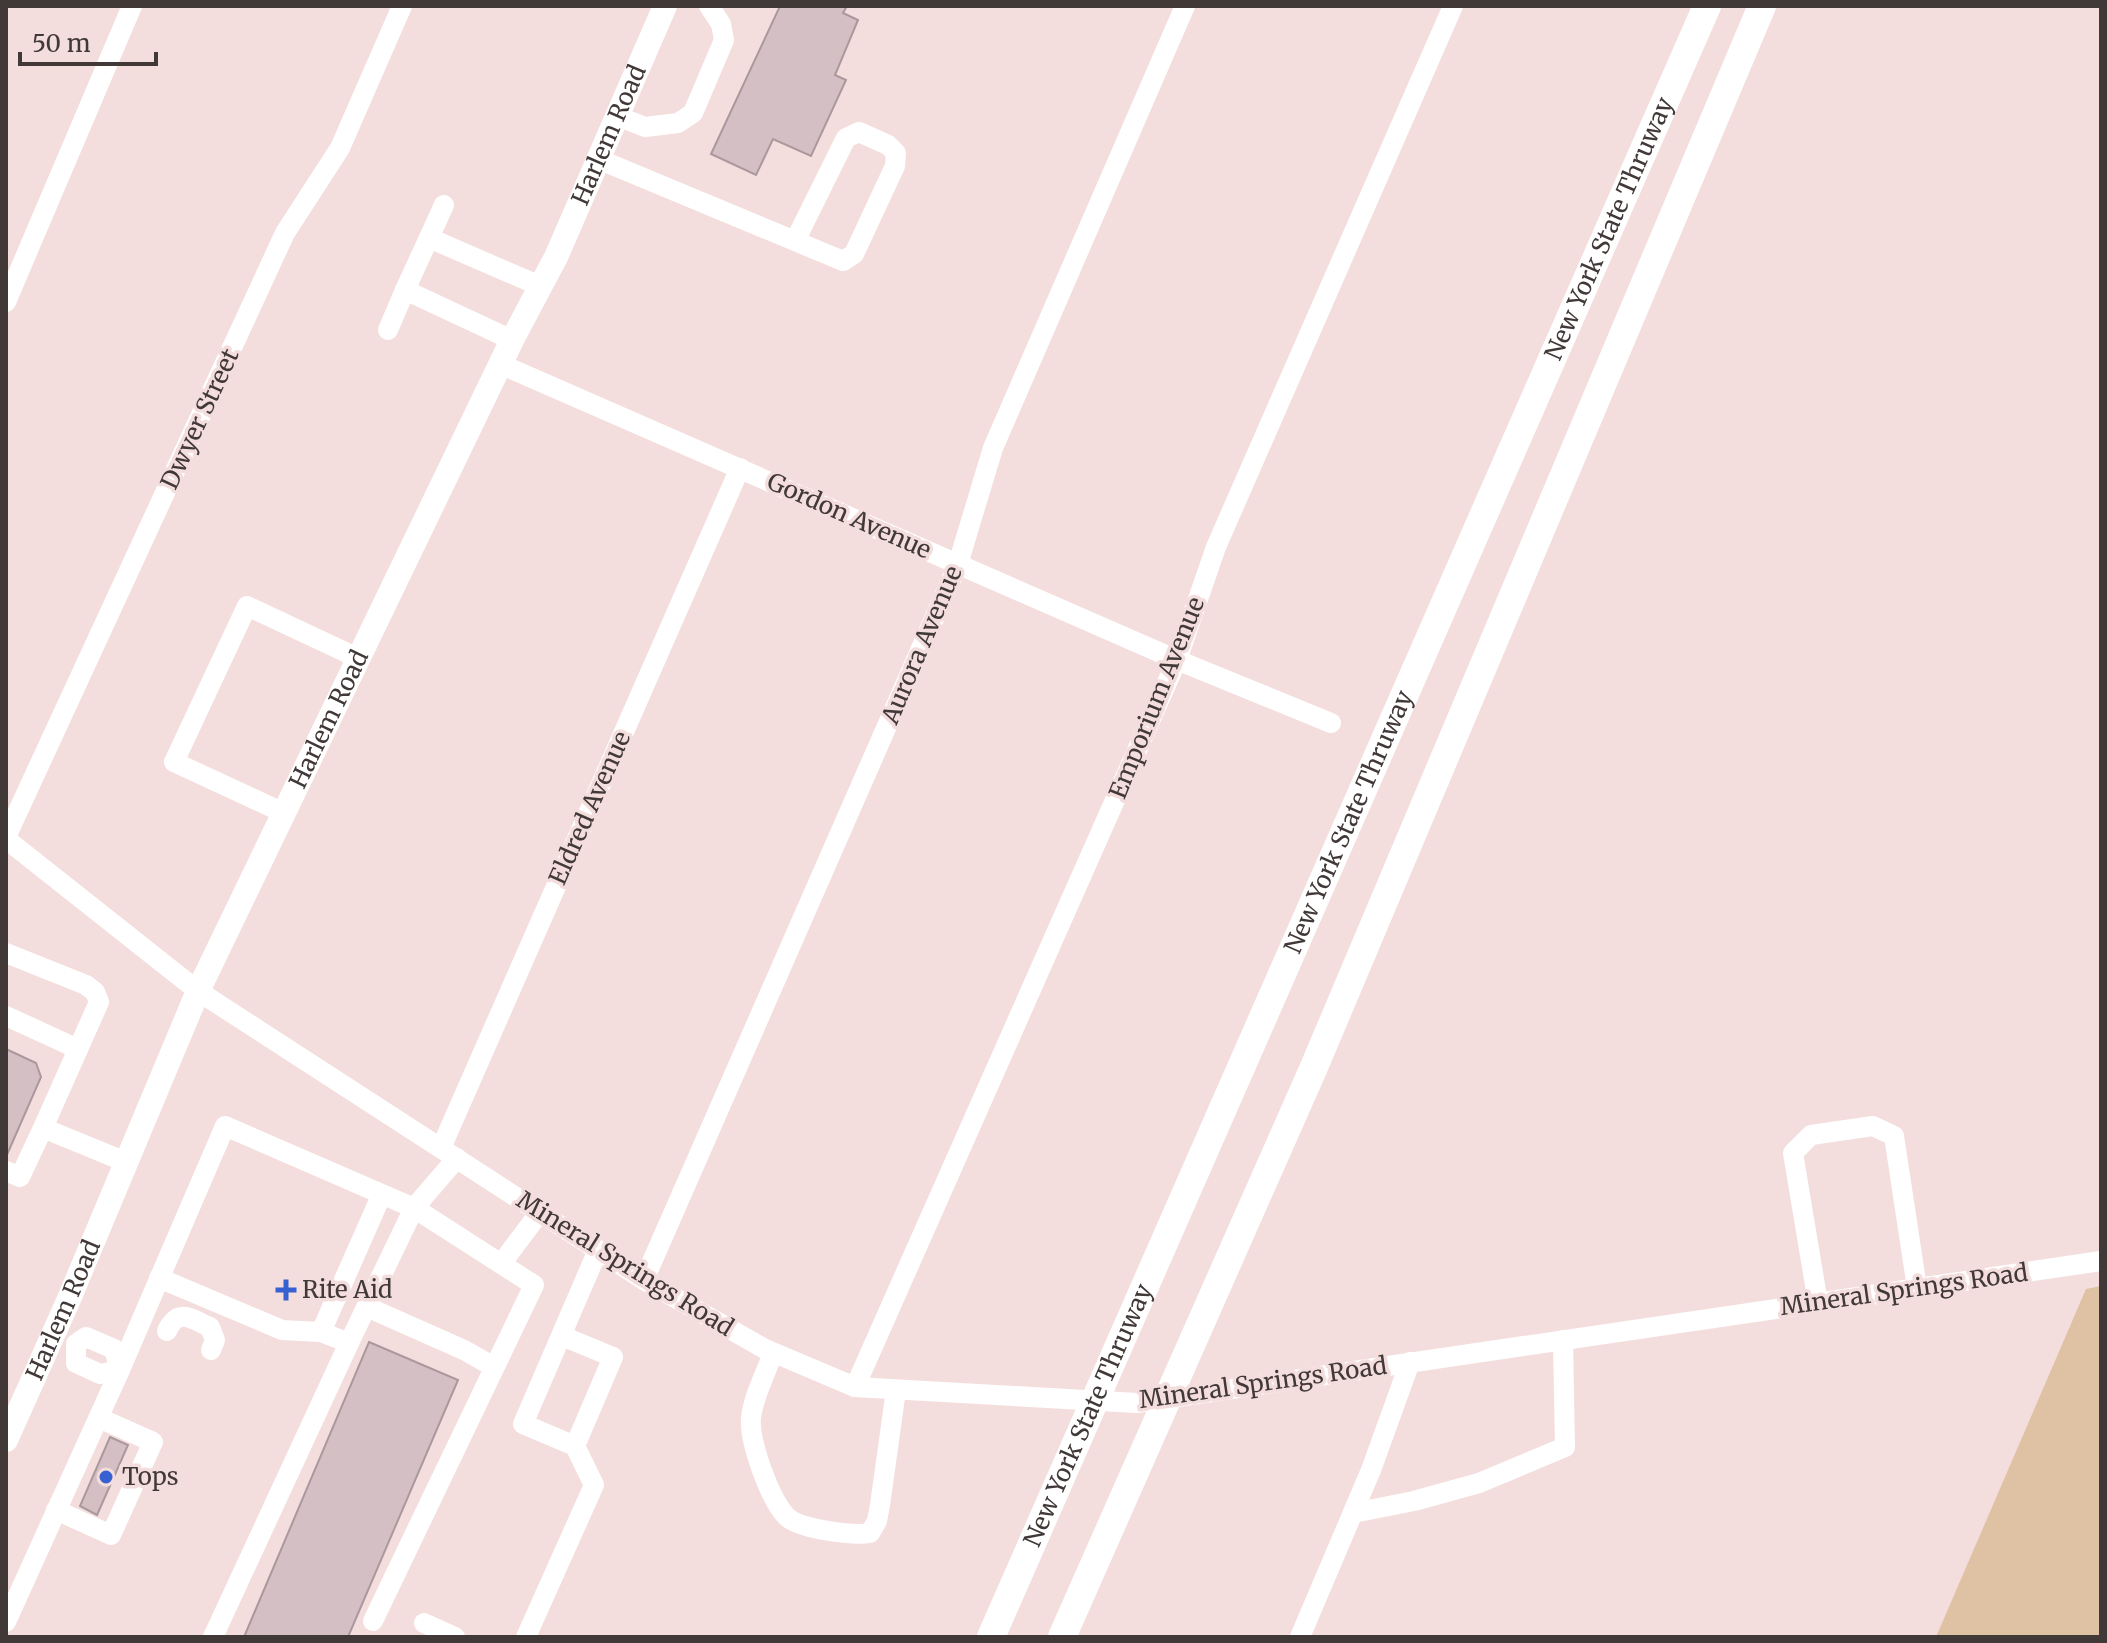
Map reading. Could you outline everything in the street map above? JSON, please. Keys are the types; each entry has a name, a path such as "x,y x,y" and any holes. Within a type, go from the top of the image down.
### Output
{"highway":[{"name":"New York State Thruway","path":"991,1637 1707,6"},
{"path":"1062,1637 1314,1067 1762,6"}],"main road":[{"name":"Harlem Road","path":"7,1435 198,991 500,364 556,257 665,6"}],"street":[{"path":"6,302 76,144 132,6"},
{"name":"Dwyer Street","path":"8,845 285,233 340,148 402,6"},
{"path":"617,116 645,127 678,123 693,113 724,40 721,24 709,6"},
{"name":"Aurora Avenue","path":"644,1280 958,564 993,448 1185,6"},
{"name":"Emporium Avenue","path":"855,1387 1177,660 1216,547 1453,6"},
{"path":"598,159 843,261 854,254 895,166 896,153 888,145 859,132 846,138 795,241"},
{"path":"388,330 444,205"},
{"path":"429,238 540,286"},
{"path":"405,290 512,340"},
{"name":"Gordon Avenue","path":"500,364 1177,660 1331,723"},
{"name":"Eldred Avenue","path":"213,1637 414,1208 449,1153 740,468"},
{"path":"284,813 174,762 247,606 358,658"},
{"name":"Mineral Springs Road","path":"8,845 198,991 644,1280 773,1353 855,1387 1137,1403 2101,1261"},
{"path":"6,953 86,985 95,992 99,1002 20,1177 6,1171"},
{"path":"6,1016 78,1049"},
{"path":"6,1622 99,1418 225,1126 414,1208 534,1285 373,1621"},
{"path":"1818,1303 1793,1153 1811,1135 1873,1126 1894,1136 1917,1288"},
{"path":"43,1128 126,1162"},
{"path":"321,1332 381,1196"},
{"path":"501,1264 540,1212"},
{"path":"526,1637 594,1485 575,1446 523,1424 598,1250"},
{"path":"159,1278 282,1330 321,1332 349,1343"},
{"path":"367,1307 464,1350 494,1367"},
{"path":"167,1331 172,1320 178,1317 210,1327 215,1340 211,1350"},
{"path":"53,1334 76,1344 76,1363 100,1374 120,1370"},
{"path":"562,1336 613,1357 575,1446"},
{"path":"1353,1513 1414,1501 1479,1483 1565,1447 1563,1340"},
{"path":"773,1353 751,1416 754,1450 777,1501 786,1516 796,1523 858,1535 870,1533 877,1521 880,1505 896,1390"},
{"path":"1300,1637 1371,1470 1410,1362"},
{"path":"56,1510 111,1535 153,1442 99,1418"},
{"path":"424,1623 455,1637"}],"shaded area":[{"path":"2101,1286 2101,1637 1936,1637 2086,1289"}],"building":[{"path":"780,6 847,6 843,13 858,20 835,75 846,80 811,156 773,139 756,175 711,154"},
{"path":"6,1049 36,1063 41,1077 6,1157"},
{"path":"369,1342 458,1380 348,1637 244,1637"},
{"path":"110,1437 128,1445 97,1515 80,1506"}],"place":[{"name":"Rite Aid","path":"286,1290"},
{"name":"Tops","path":"106,1477"}]}
